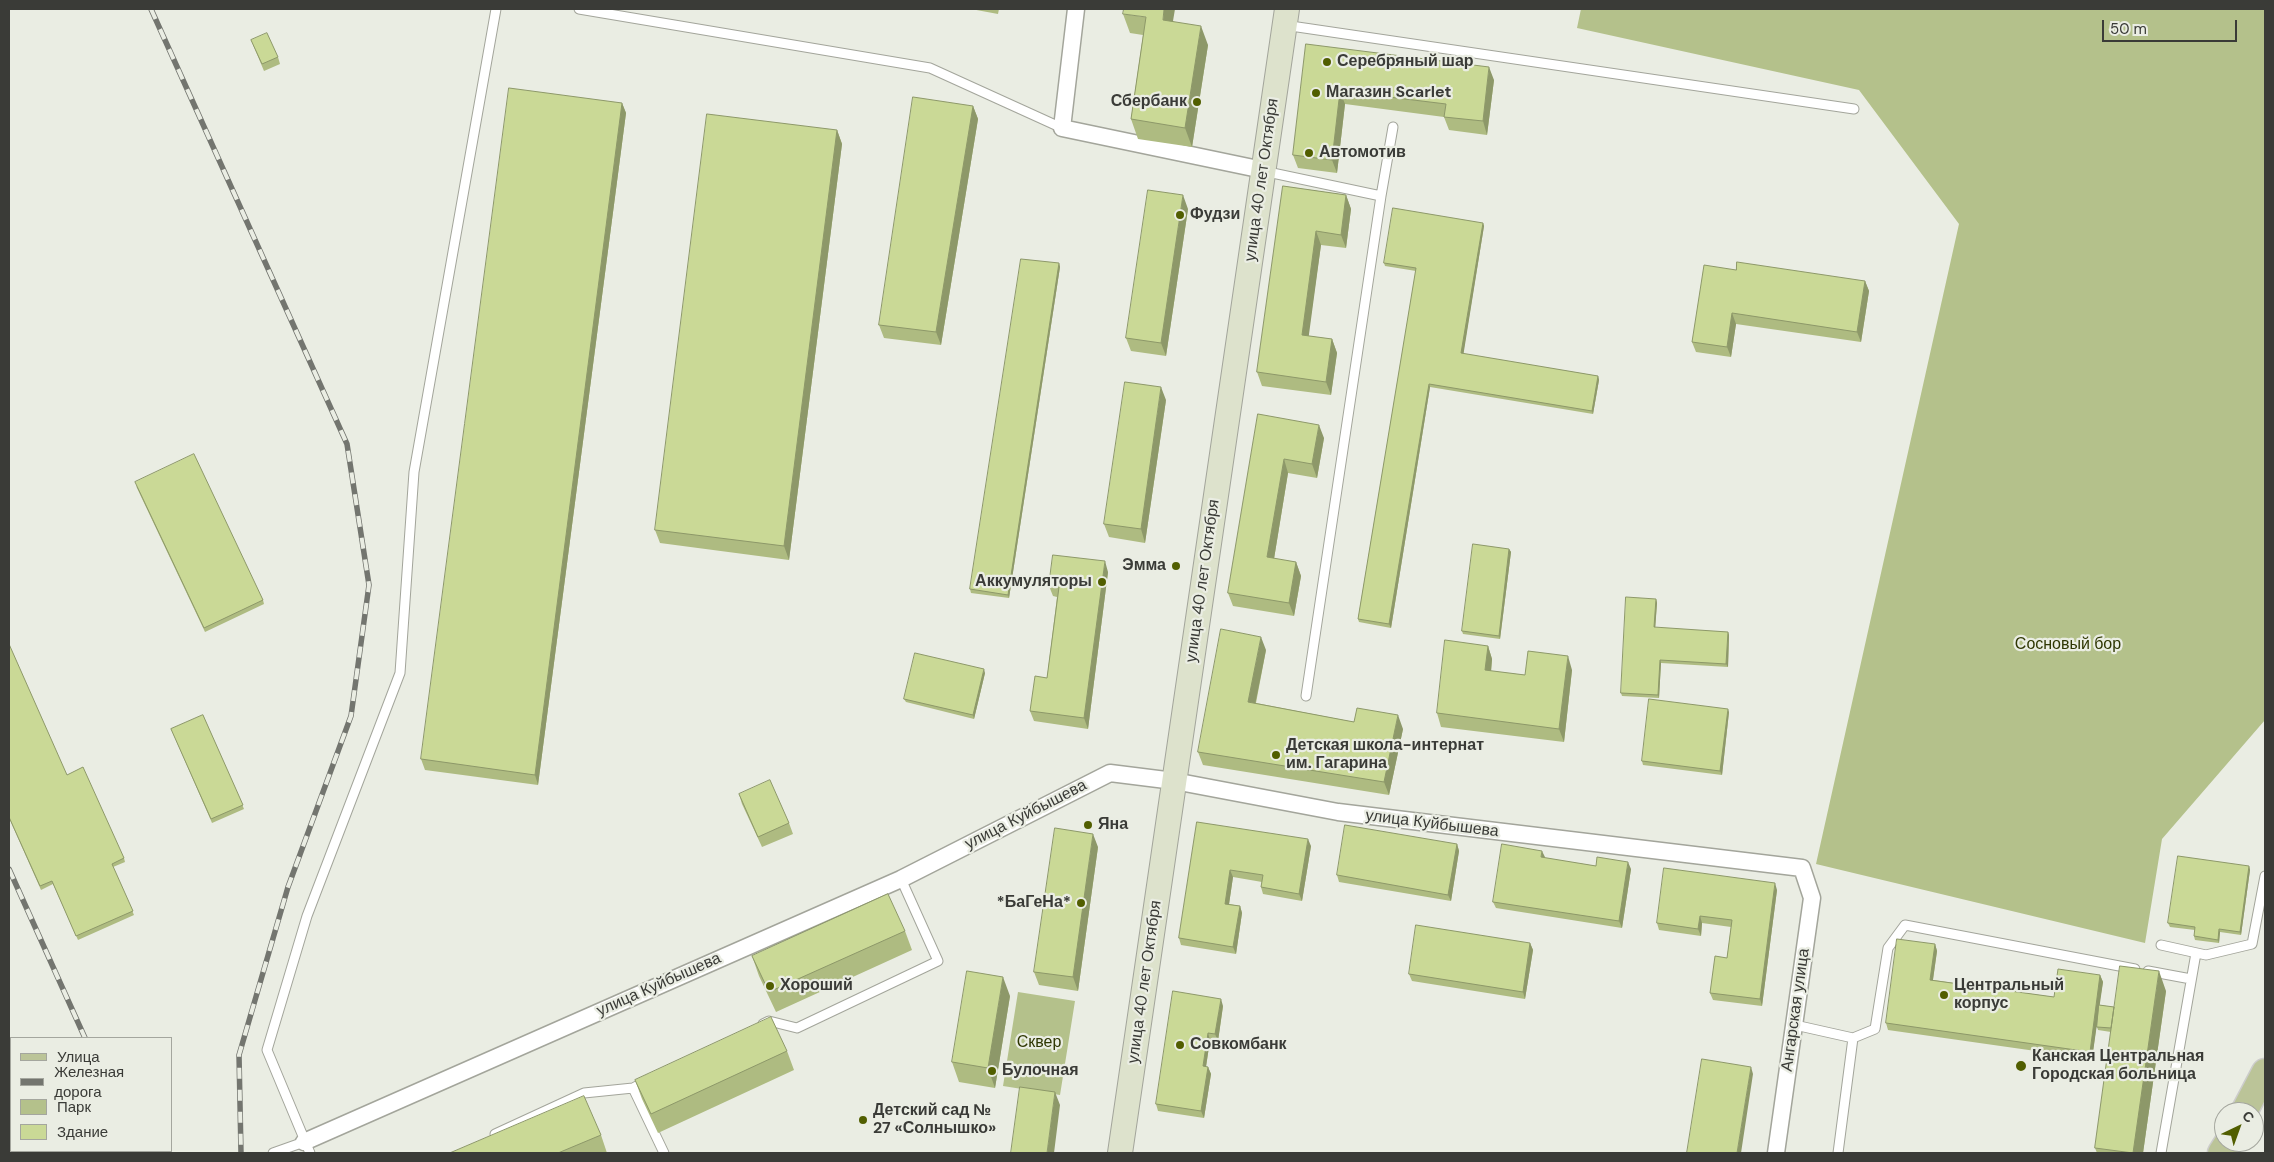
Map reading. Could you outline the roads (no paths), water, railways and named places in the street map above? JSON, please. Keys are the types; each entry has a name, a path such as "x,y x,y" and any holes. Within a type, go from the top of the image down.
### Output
{"main road":[{"name":"улица 40 лет Октября","path":"1120,1153 1285,17"},
{"path":"2249,1102 2265,1072"}],"street":[{"path":"1076,9 1062,128 1263,170"},
{"name":"улица Куйбышева","path":"307,1148 901,879 1110,773 1174,781 1338,812 1802,868"},
{"name":"Ангарская улица","path":"1776,1153 1812,898 1802,868"}],"lane":[{"path":"273,1153 307,1148 267,1050 307,916 400,673 414,472 496,9"},
{"path":"579,9 930,68 1062,128"},
{"path":"1285,17 1854,109"},
{"path":"1306,696 1380,196 1393,128"},
{"path":"1263,170 1380,196"},
{"path":"2161,945 2206,955 2252,944 2265,876"},
{"path":"752,1030 769,1021 796,1028 938,961 901,879"},
{"path":"1794,1026 1853,1038 1875,1029 1888,948 1905,925 2191,979"},
{"path":"2161,1153 2196,953"},
{"path":"1838,1153 1853,1038"},
{"path":"488,1137 584,1093 632,1088 658,1075"},
{"path":"632,1088 664,1153"}],"railway":[{"path":"151,9 347,444 369,585 351,716 288,887 239,1055 241,1153"},
{"path":"9,869 85,1037"}],"place":[{"name":"Серебряный шар","path":"1327,62"},
{"name":"Магазин Scarlet","path":"1316,93"},
{"name":"Сбербанк","path":"1197,102"},
{"name":"Автомотив","path":"1309,153"},
{"name":"Фудзи","path":"1180,215"},
{"name":"Эмма","path":"1176,566"},
{"name":"Аккумуляторы","path":"1102,582"},
{"name":"Детская школа-интернат им. Гагарина","path":"1276,755"},
{"name":"Яна","path":"1088,825"},
{"name":"*БаГеНа*","path":"1081,903"},
{"name":"Хороший","path":"770,986"},
{"name":"Центральный корпус","path":"1944,995"},
{"name":"Совкомбанк","path":"1180,1045"},
{"name":"Канская Центральная Городская больница","path":"2021,1066"},
{"name":"Булочная","path":"992,1071"},
{"name":"Детский сад № 27 «Солнышко»","path":"863,1120"}],"park label":[{"name":"Сосновый бор","path":"2068,645"},
{"name":"Сквер","path":"1039,1043"}]}
